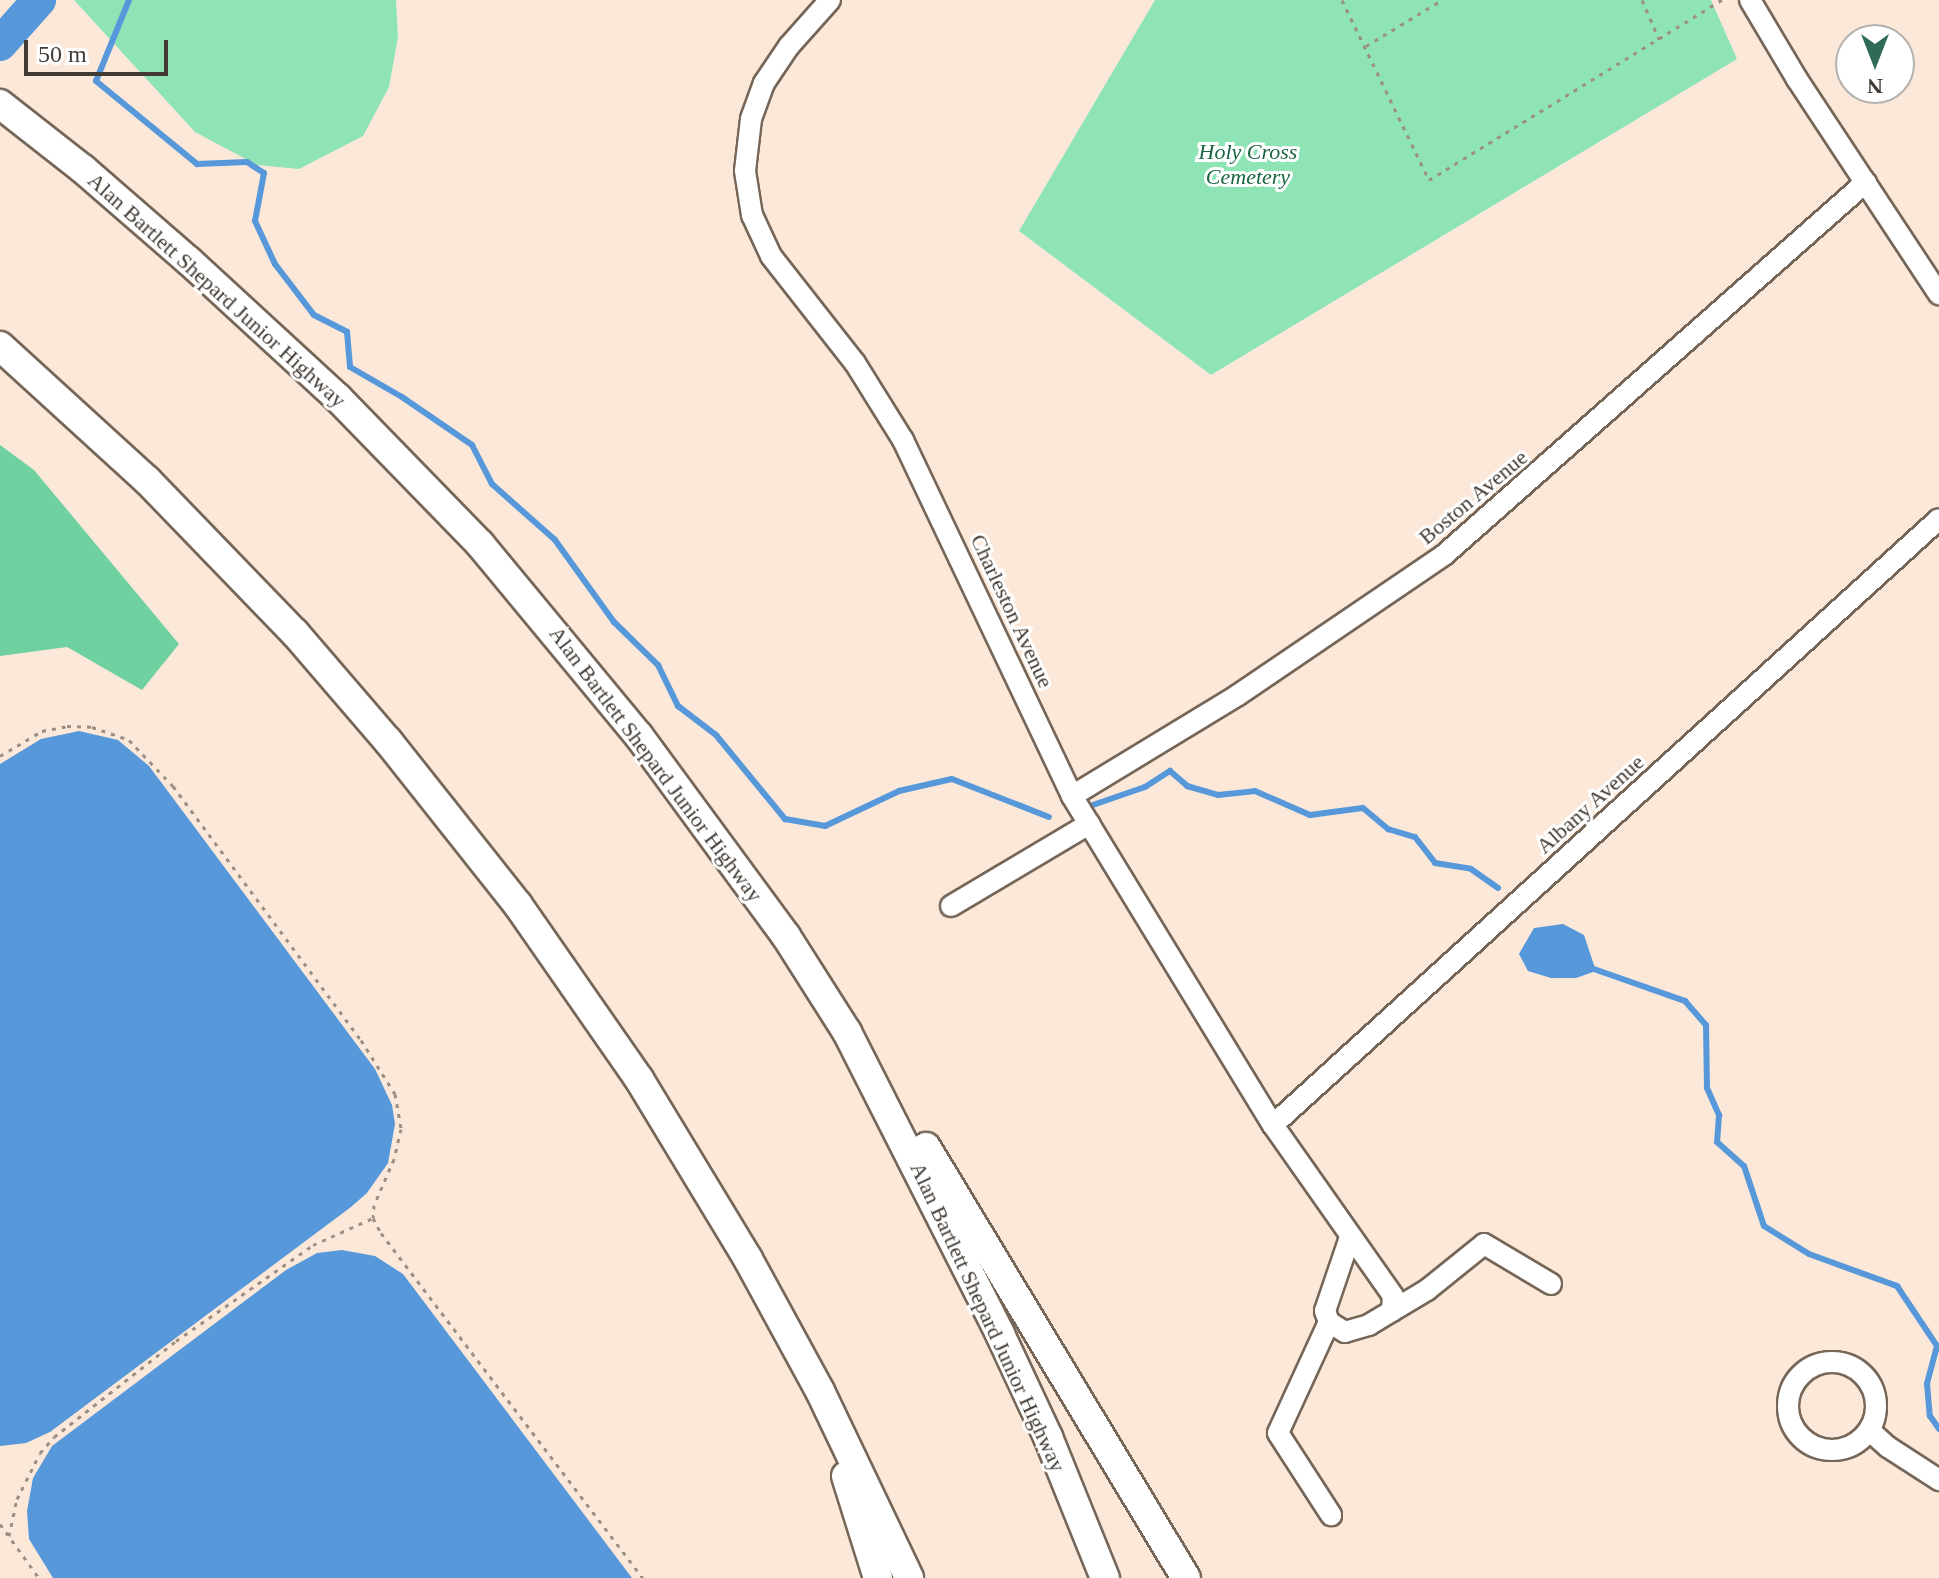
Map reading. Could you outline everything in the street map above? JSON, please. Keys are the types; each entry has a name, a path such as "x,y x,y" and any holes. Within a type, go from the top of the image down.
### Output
{"highway":[{"name":"Alan Bartlett Shepard Junior Highway","path":"0,104 83,169 189,261 338,398 480,544 639,736 786,936 847,1032 1000,1334 1048,1437 1105,1578"},
{"path":"0,346 147,480 285,623 475,848 582,996 660,1113 748,1259 820,1391 909,1578"},
{"path":"847,1032 910,1121 1186,1578"},
{"path":"820,1391 878,1578"}],"street":[{"name":"Charleston Avenue","path":"830,0 789,46 764,83 749,126 745,171 752,215 771,256 855,363 903,440 1072,796 1273,1125 1393,1296 1392,1311"},
{"path":"1750,0 1797,79 1939,294"},
{"name":"Boston Avenue","path":"1072,796 1238,695 1444,555 1866,182"},
{"name":"Albany Avenue","path":"1273,1125 1939,519"},
{"path":"951,906 1089,824"},
{"path":"1350,1237 1325,1311 1329,1322 1345,1332 1369,1325 1427,1290 1484,1244 1551,1284"},
{"path":"1329,1322 1278,1433 1331,1515"},
{"path":"1823,1362 1852,1366 1873,1387 1877,1402 1869,1430 1860,1441 1833,1450 1805,1441 1789,1418 1790,1389 1798,1377 1823,1362"},
{"path":"1869,1430 1888,1447 1939,1480"}],"path":[{"path":"1342,0 1429,180 1722,0"},
{"path":"1365,46 1442,0"},
{"path":"1642,0 1659,39"},
{"path":"0,756 42,731 67,726 92,727 129,740 173,786 361,1040 395,1094 401,1129 394,1159 374,1205 373,1218 643,1578"},
{"path":"9,1536 17,1499 40,1453 54,1437 176,1341 313,1245 373,1218"},
{"path":"0,1524 39,1578"}],"green space":[{"path":"74,0 396,0 398,37 389,87 363,136 299,169 257,165 195,132"},
{"name":"Holy Cross Cemetery","path":"1155,0 1711,0 1737,59 1211,375 1019,231"},
{"path":"0,445 34,470 179,644 142,690 67,647 0,656"}],"water":[{"path":"79,731 118,740 149,766 375,1069 392,1105 395,1124 388,1163 367,1193 351,1207 50,1432 26,1443 0,1446 0,764 41,739"},
{"path":"1563,924 1584,935 1596,971 1576,978 1551,978 1528,971 1519,954 1534,928"},
{"path":"342,1250 375,1256 403,1274 632,1578 53,1578 29,1539 27,1511 33,1478 52,1446 286,1270 317,1253"}],"waterway":[{"path":"0,44 39,0"},
{"path":"129,0 96,81 197,164 247,162 264,173 255,221 275,264 314,315 347,332 350,367 402,397 472,445 492,484 555,540 614,622 658,665 678,706 716,735 785,819 825,826 899,791 952,779 1049,817"},
{"path":"1090,806 1145,787 1170,771 1187,786 1218,795 1255,791 1310,815 1363,808 1388,829 1415,837 1435,863 1471,869 1498,888"},
{"path":"1591,968 1685,1001 1706,1025 1707,1088 1719,1115 1717,1142 1744,1166 1764,1226 1809,1254 1897,1286 1937,1346 1927,1384 1930,1416 1939,1429"}]}
